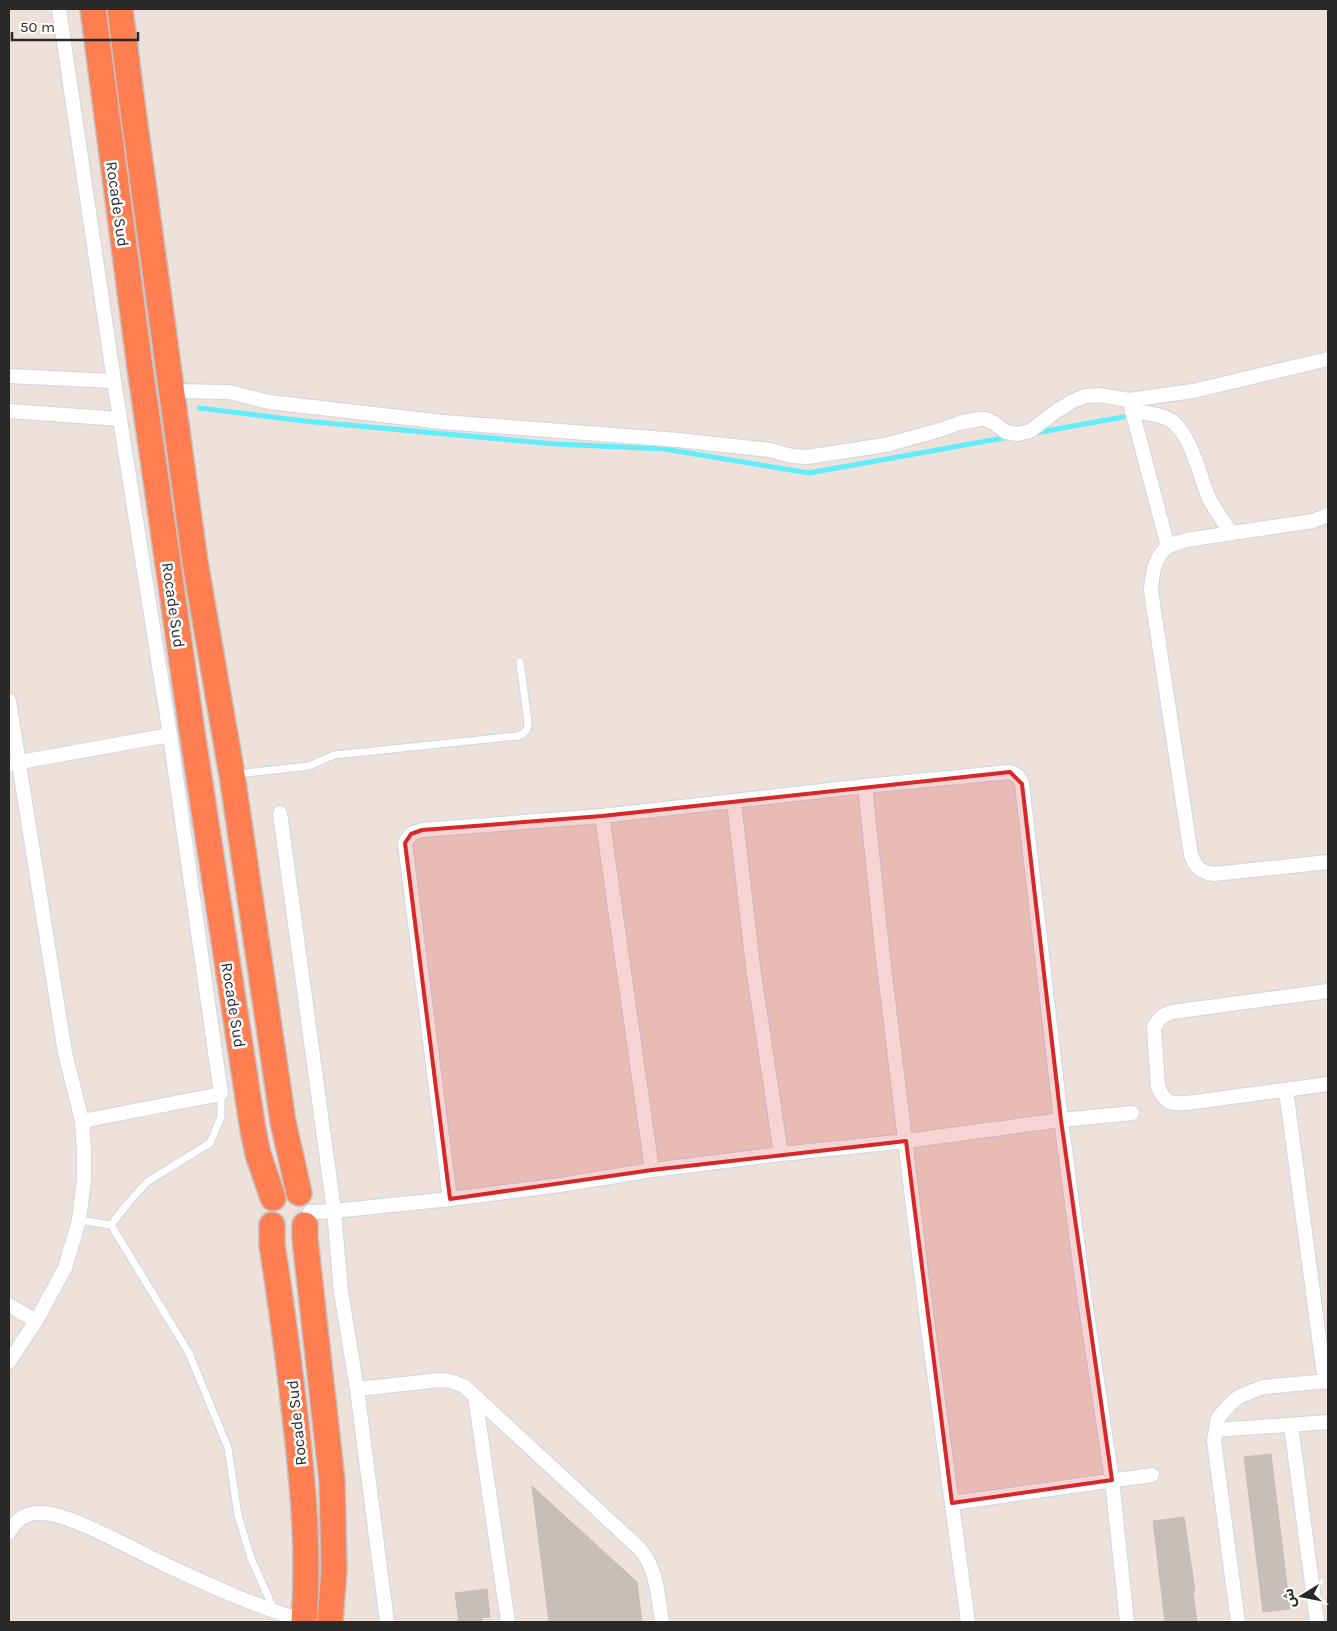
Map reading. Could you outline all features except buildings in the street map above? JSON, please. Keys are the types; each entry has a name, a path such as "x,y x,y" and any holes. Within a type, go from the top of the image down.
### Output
{"highway":[{"name":"Rocade Sud","path":"94,9 137,348 192,732 253,1130 258,1154 272,1198 267,1212 272,1225 272,1245 291,1377 304,1498 307,1570 305,1622"},
{"name":"Rocade Sud","path":"120,9 195,562 232,775 283,1122 312,1210 305,1239 332,1481 334,1569 330,1622"},
{"path":"272,1198 278,1193 292,1191 312,1210 299,1230 285,1233 272,1225"}],"street":[{"path":"59,9 114,381 170,735 221,1094 82,1121"},
{"path":"1131,405 1328,359"},
{"path":"9,376 114,381"},
{"path":"171,391 229,392 269,402 424,420 678,440 770,450 792,456 807,457 885,445 959,423 980,419 986,419 1006,432 1018,434 1030,431 1073,401 1085,396 1099,395 1131,405 1173,422 1188,443 1213,506 1231,533"},
{"path":"1131,405 1168,547"},
{"path":"9,411 120,420"},
{"path":"1328,515 1312,521 1186,540 1168,547 1158,559 1152,573 1151,591 1191,855 1196,867 1202,872 1214,874 1328,862"},
{"path":"9,701 14,764 65,1053 82,1121 84,1150 84,1180 79,1220 65,1268 36,1321 9,1362"},
{"path":"14,764 170,735"},
{"path":"450,1199 405,843 411,834 422,830 602,816 865,786 1010,772 1018,776 1022,784 1061,1120 1084,1294 1112,1480 1127,1622"},
{"path":"865,786 883,958 926,1313 968,1622"},
{"path":"734,801 753,967 781,1154"},
{"path":"280,813 312,1210 341,1292 357,1389 386,1622"},
{"path":"602,816 652,1170"},
{"path":"1328,991 1172,1012 1164,1014 1157,1020 1154,1028 1158,1087 1168,1102 1187,1104 1328,1084"},
{"path":"1238,1622 1214,1441 1218,1418 1240,1396 1263,1387 1327,1382 1286,1090"},
{"path":"312,1210 450,1199 560,1185 652,1170 1132,1113"},
{"path":"9,1305 36,1321"},
{"path":"357,1389 450,1381 464,1386 648,1558 655,1578 662,1622"},
{"path":"475,1396 508,1622"},
{"path":"1216,1430 1328,1422"},
{"path":"1291,1425 1317,1622"},
{"path":"952,1503 1152,1474"},
{"path":"9,1532 14,1523 24,1516 37,1512 65,1517 166,1565 275,1612 305,1622"}],"lane":[{"path":"232,775 309,766 334,755 524,734 528,729 528,722 520,662"},
{"path":"111,1225 147,1182 210,1143 222,1117 221,1094"},
{"path":"79,1220 111,1225 189,1354 228,1448 238,1515 251,1558 275,1612"}],"highlighted area":[{"path":"1010,772 1022,784 1061,1120 1112,1480 952,1503 906,1141 652,1170 450,1199 405,843 411,834 422,830 602,816"}],"waterway":[{"path":"199,408 304,421 555,444 664,449 809,473 1009,437"},
{"path":"1035,433 1123,417"}]}
